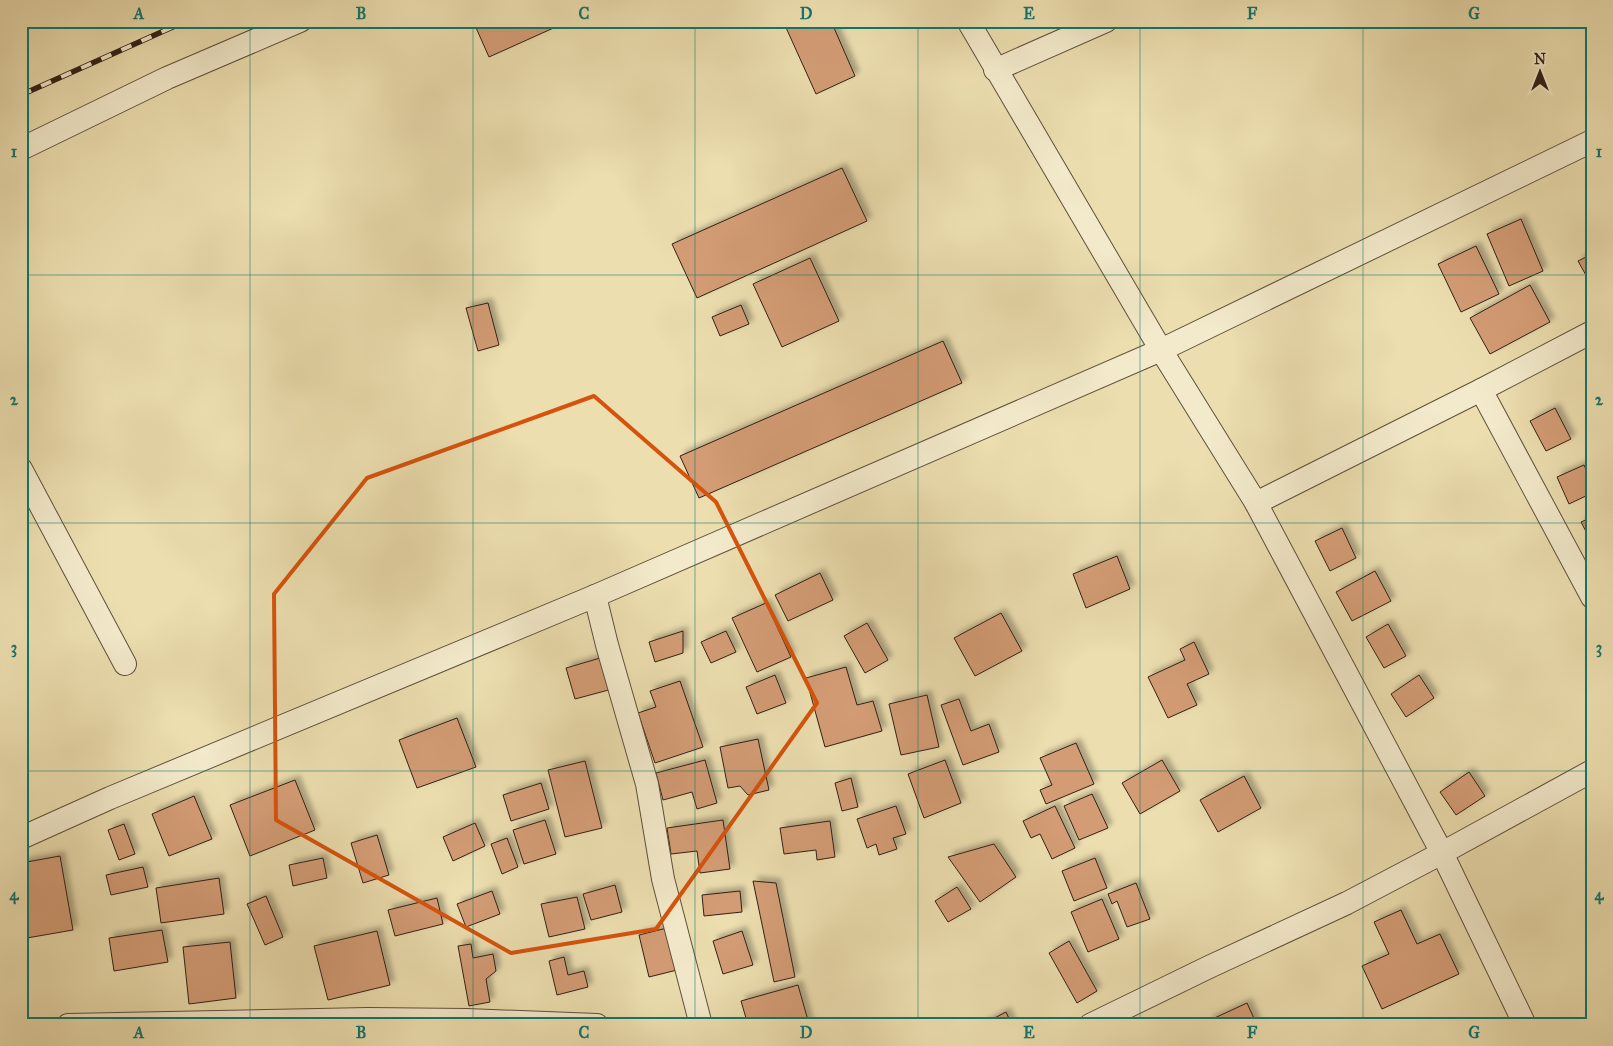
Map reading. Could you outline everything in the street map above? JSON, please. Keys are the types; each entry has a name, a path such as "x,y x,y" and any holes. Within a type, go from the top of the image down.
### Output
{"street":[{"path":"21,149 167,78 300,21"},
{"path":"968,21 1161,350 1256,503 1442,853 1525,1025"},
{"path":"996,70 1106,21"},
{"path":"21,838 128,790 594,596 1161,350 1592,141"},
{"path":"1256,503 1592,332"},
{"path":"1481,390 1592,597"},
{"path":"21,469 125,664"},
{"path":"594,596 606,645 647,784 663,879 701,1025"},
{"path":"1090,1025 1347,903 1592,770"},
{"path":"68,1025 378,1019 596,1025"}],"highlighted area":[{"path":"594,396 716,502 817,703 656,929 511,953 276,820 274,594 367,478"}],"building":[{"path":"473,21 569,21 489,57"},
{"path":"783,21 831,21 855,76 816,94"},
{"path":"842,168 867,221 697,298 672,244"},
{"path":"1521,219 1543,271 1509,286 1487,234"},
{"path":"1476,246 1499,294 1461,312 1438,264"},
{"path":"1592,254 1592,286 1578,261"},
{"path":"810,258 839,321 782,347 753,284"},
{"path":"1530,285 1550,322 1490,354 1470,318"},
{"path":"488,303 499,345 478,351 466,308"},
{"path":"741,305 749,324 720,336 712,317"},
{"path":"943,341 962,383 699,498 680,456"},
{"path":"1555,408 1571,439 1546,451 1530,421"},
{"path":"1584,465 1592,482 1592,493 1569,504 1557,477"},
{"path":"1592,517 1592,543 1581,522"},
{"path":"1342,528 1356,558 1330,571 1315,541"},
{"path":"1117,556 1130,589 1086,608 1073,574"},
{"path":"1375,571 1391,601 1352,621 1336,592"},
{"path":"820,573 833,600 788,621 775,595"},
{"path":"766,603 791,657 757,672 732,618"},
{"path":"1001,613 1022,651 975,676 954,638"},
{"path":"867,623 888,660 865,673 844,636"},
{"path":"1388,624 1406,656 1384,668 1366,637"},
{"path":"683,631 683,653 655,662 649,642"},
{"path":"726,631 736,652 711,663 701,642"},
{"path":"1194,642 1209,674 1187,684 1197,705 1168,718 1148,677 1185,660 1180,649"},
{"path":"607,656 616,688 575,699 566,668"},
{"path":"846,667 857,705 873,701 882,731 825,747 806,678"},
{"path":"775,675 786,703 757,714 746,687"},
{"path":"1419,675 1434,698 1406,717 1391,694"},
{"path":"680,681 703,747 655,763 638,713 656,707 650,691"},
{"path":"927,695 939,747 901,755 889,704"},
{"path":"959,699 971,731 989,724 999,752 963,765 941,705"},
{"path":"457,718 476,767 417,788 399,740"},
{"path":"758,739 769,790 748,795 740,786 728,788 720,747"},
{"path":"1076,743 1094,784 1046,804 1040,790 1052,785 1040,758"},
{"path":"705,760 717,803 697,809 692,792 663,800 656,773"},
{"path":"945,760 961,803 924,818 908,774"},
{"path":"1162,760 1180,791 1140,814 1122,783"},
{"path":"585,761 602,828 565,837 548,770"},
{"path":"1469,772 1485,796 1456,815 1440,792"},
{"path":"1244,776 1261,808 1218,832 1200,800"},
{"path":"851,778 858,807 842,811 835,783"},
{"path":"295,780 315,830 250,856 230,805"},
{"path":"541,783 549,809 511,821 503,795"},
{"path":"1092,794 1108,828 1079,840 1064,806"},
{"path":"194,796 212,839 169,856 152,814"},
{"path":"896,806 906,834 893,838 897,849 879,855 876,844 867,848 857,819"},
{"path":"1055,806 1075,848 1052,859 1040,834 1031,838 1023,821"},
{"path":"545,820 556,854 524,864 513,830"},
{"path":"723,820 730,869 700,873 697,851 671,854 667,828"},
{"path":"830,821 835,857 817,860 816,850 784,854 780,828"},
{"path":"475,823 485,846 453,861 443,837"},
{"path":"124,824 135,854 119,860 108,830"},
{"path":"377,835 389,875 363,883 351,843"},
{"path":"507,838 518,867 502,874 491,844"},
{"path":"994,844 1016,877 980,902 948,857"},
{"path":"60,856 73,930 21,939 21,863"},
{"path":"323,858 327,878 293,886 289,865"},
{"path":"1095,858 1107,888 1074,901 1062,871"},
{"path":"143,867 148,887 111,895 106,875"},
{"path":"219,878 224,914 161,923 156,888"},
{"path":"753,881 776,883 795,977 774,982"},
{"path":"1136,883 1150,919 1127,927 1117,901 1112,904 1108,894"},
{"path":"615,885 622,912 591,920 583,894"},
{"path":"957,887 971,909 948,922 935,901"},
{"path":"492,891 500,914 466,927 457,904"},
{"path":"740,891 742,912 704,916 702,895"},
{"path":"266,896 283,937 265,945 247,904"},
{"path":"577,897 585,929 549,937 541,904"},
{"path":"437,898 443,924 395,936 388,910"},
{"path":"1102,899 1119,939 1088,952 1071,912"},
{"path":"1401,910 1417,944 1440,934 1459,974 1382,1009 1362,966 1389,954 1374,922"},
{"path":"667,928 677,970 649,977 639,935"},
{"path":"162,930 168,962 114,971 109,938"},
{"path":"377,931 390,985 328,1000 314,946"},
{"path":"742,931 753,965 723,974 713,941"},
{"path":"1069,941 1097,991 1077,1003 1049,953"},
{"path":"230,942 236,998 189,1004 183,947"},
{"path":"471,944 473,958 493,954 496,971 486,979 490,1002 469,1006 458,946"},
{"path":"564,957 568,975 584,971 588,987 557,995 549,961"},
{"path":"798,985 809,1024 748,1025 741,1001"},
{"path":"1247,1003 1257,1025 1210,1025 1208,1021"},
{"path":"1006,1012 1012,1025 981,1025"}],"railway":[{"path":"21,95 186,21"}]}
